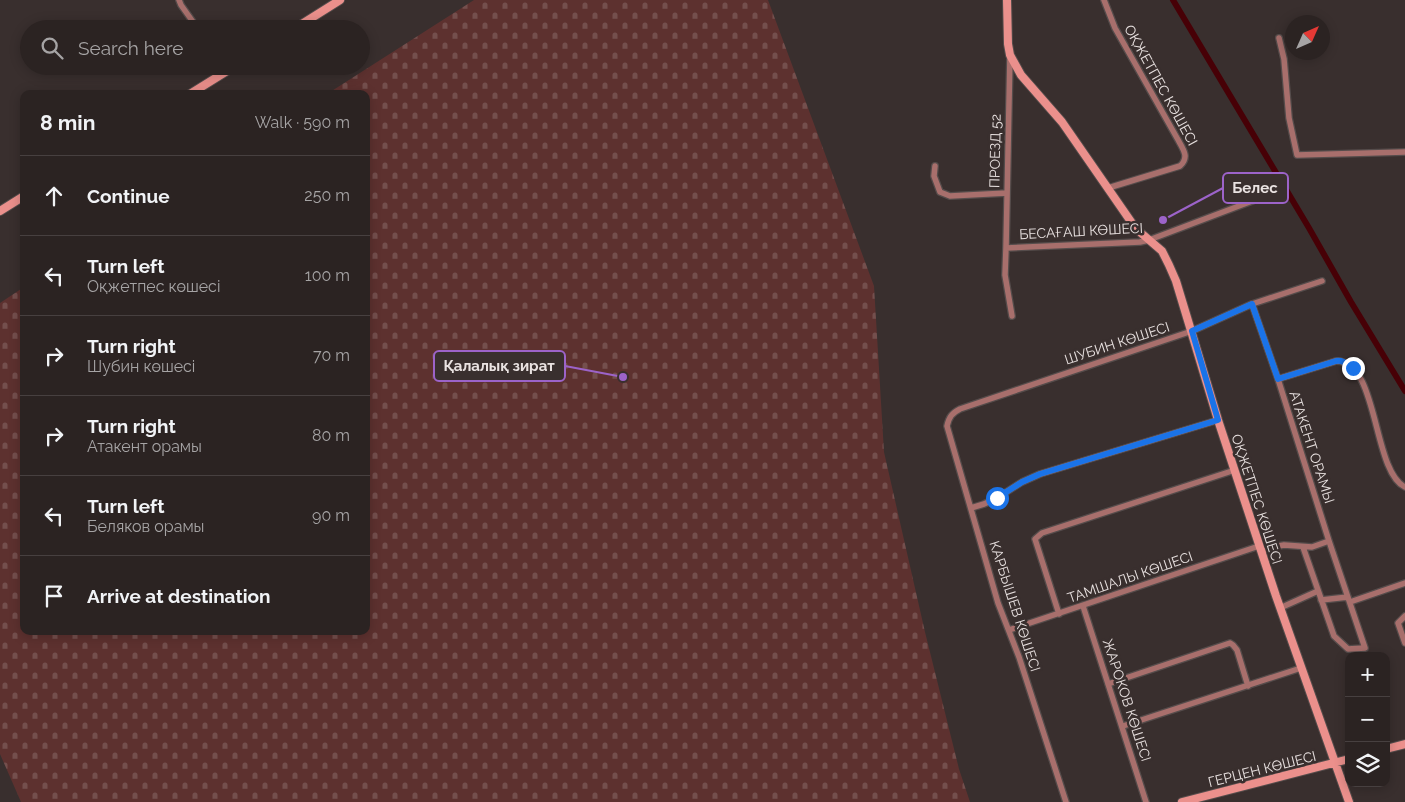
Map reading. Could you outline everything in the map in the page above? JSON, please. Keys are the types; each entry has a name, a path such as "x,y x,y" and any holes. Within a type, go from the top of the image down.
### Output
{"street":[{"path":"179,0 192,20"},
{"path":"308,20 340,0"},
{"name":"ОҚЖЕТПЕС КӨШЕСІ","path":"1007,0 1010,55 1021,76 1062,122 1134,226 1162,251 1170,265 1260,549 1349,802"},
{"name":"ОҚЖЕТПЕС КӨШЕСІ","path":"1104,0 1115,28 1186,156 1185,161 1180,166 1108,188"},
{"path":"1279,38 1284,59 1289,118 1297,155 1405,152"},
{"name":"ПРОЕЗД 52","path":"1010,55 1004,275 1012,316"},
{"path":"196,90 218,75"},
{"path":"935,166 934,176 940,192 950,196 1007,193"},
{"name":"БЕСАҒАШ КӨШЕСІ","path":"1006,248 1140,242 1268,195"},
{"path":"0,211 20,198"},
{"name":"ШУБИН КӨШЕСІ","path":"949,418 953,412 960,409 1192,331 1252,304 1322,282"},
{"name":"АТАКЕНТ ОРАМЫ","path":"1252,304 1365,648 1348,649 1342,645 1334,636 1321,600"},
{"path":"1278,379 1340,360 1353,368 1360,378 1372,406 1382,450 1394,478 1405,487"},
{"name":"КАРБЫШЕВ КӨШЕСІ","path":"949,418 947,426 998,602 1019,656 1066,802"},
{"path":"971,508 997,498 1022,482 1040,474 1218,420"},
{"path":"1059,614 1035,539 1039,535 1235,470"},
{"name":"ТАМШАЛЫ КӨШЕСІ","path":"1009,630 1260,549 1284,545 1312,547 1329,541"},
{"path":"1303,547 1321,600 1349,599 1405,583"},
{"path":"1280,608 1318,592"},
{"name":"ЖАРОКОВ КӨШЕСІ","path":"1083,606 1146,802"},
{"path":"1405,616 1398,623 1405,643"},
{"path":"1108,684 1230,643 1237,650 1248,686"},
{"path":"1123,726 1301,668"},
{"path":"1390,748 1405,744"},
{"name":"ГЕРЦЕН КӨШЕСІ","path":"1182,802 1345,760"}],"green space":[{"path":"474,0 768,0 874,286 884,452 925,632 959,769 970,802 21,802 0,754 0,303 20,290 20,635 370,635 370,90 333,90 357,75 370,75 370,67"}],"waterway":[{"path":"1173,0 1405,391"}],"place":[{"name":"Белес","path":"1163,220"},
{"name":"Қалалық зират","path":"623,377"}],"route":[{"path":"997,498 1022,482 1040,474 1218,420 1192,331 1252,304 1278,379 1340,360 1353,368"}]}
